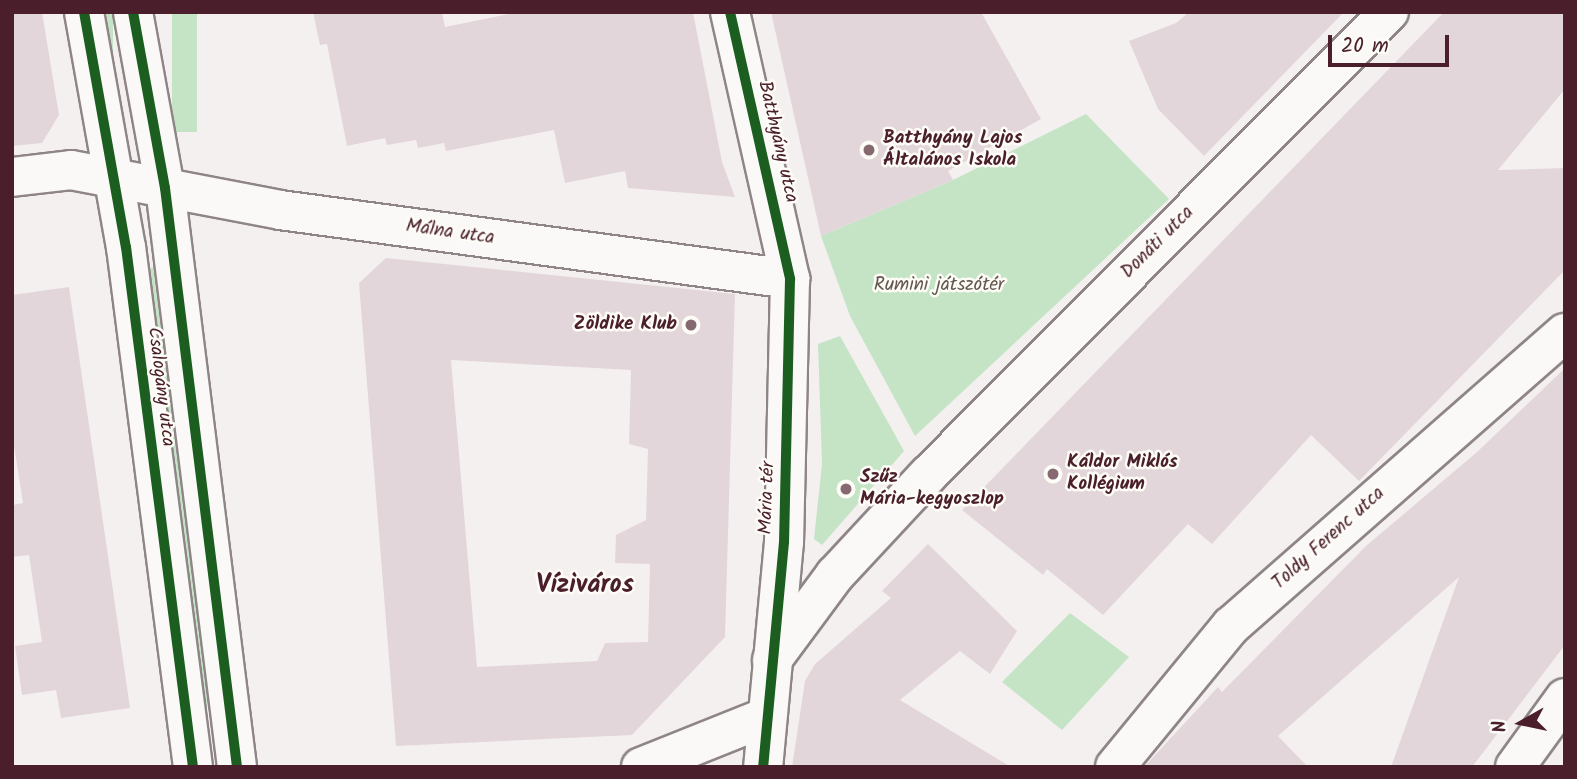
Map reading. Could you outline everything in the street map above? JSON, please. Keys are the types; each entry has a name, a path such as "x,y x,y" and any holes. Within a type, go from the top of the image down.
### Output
{"street":[{"name":"Csalogány utca","path":"84,12 126,247 193,767"},
{"name":"Csalogány utca","path":"133,12 165,188 237,767"},
{"name":"Batthyány utca","path":"730,12 790,279"},
{"name":"Donáti utca","path":"772,660 835,575 928,475 1389,12"},
{"name":"Málna utca","path":"12,177 71,170 280,210 790,279"},
{"name":"Mária tér","path":"766,717 784,542 790,279"},
{"name":"Toldy Ferenc utca","path":"1115,767 1231,626 1565,333"},
{"path":"1515,767 1565,698"},
{"path":"640,767 766,717 763,767"}],"green space":[{"path":"98,12 113,12 113,110 98,110"},
{"path":"172,12 197,12 197,132 172,132"},
{"name":"Rumini játszótér","path":"1086,114 1169,199 915,436 850,316 821,236 953,180"},
{"path":"158,267 212,706 199,707 145,269"},
{"path":"840,336 904,451 822,545 814,539 822,464 818,344"},
{"path":"1070,613 1129,657 1062,730 1002,682"}],"building":[{"path":"12,12 42,12 59,115 42,143 12,146"},
{"path":"313,12 442,12 445,27 518,12 693,12 722,162 735,197 628,188 625,171 565,183 554,130 446,151 444,143 418,148 416,140 387,145 385,138 347,146 327,44 320,45"},
{"path":"771,12 981,12 1041,119 948,171 953,180 821,236"},
{"path":"1189,12 1344,12 1204,156 1158,109 1129,41 1176,23"},
{"path":"1444,12 1565,12 1565,89 1498,170 1565,168 1565,270 1359,481 1311,435 1212,544 1188,524 1103,615 1047,569 1043,575 962,510"},
{"path":"386,258 735,294 725,637 632,735 396,746 359,283","holes":["451,360 631,370 629,444 648,449 646,520 616,535 615,563 650,564 648,642 605,643 597,661 477,667"]},
{"path":"69,287 130,708 61,718 56,690 22,695 15,646 42,642 29,555 12,557 12,505 23,503 12,433 12,295"},
{"path":"1565,368 1565,645 1472,767 1391,767 1459,577 1278,736 1308,767 1144,767 1218,687 1222,692 1366,546 1477,452"},
{"path":"928,544 1017,631 990,674 960,651 900,700 1011,767 792,767 805,681 815,664 891,598 882,591"}],"cycle path":[{"path":"84,12 126,247 193,767"},
{"path":"133,12 165,188 237,767"},
{"path":"730,12 790,279 784,542 763,767"}],"place":[{"name":"Batthyány Lajos Általános Iskola","path":"869,150"},
{"name":"Zöldike Klub","path":"691,325"},
{"name":"Káldor Miklós Kollégium","path":"1053,474"},
{"name":"Szűz Mária-kegyoszlop","path":"846,489"}],"district":[{"name":"Víziváros","path":"585,586"}]}
